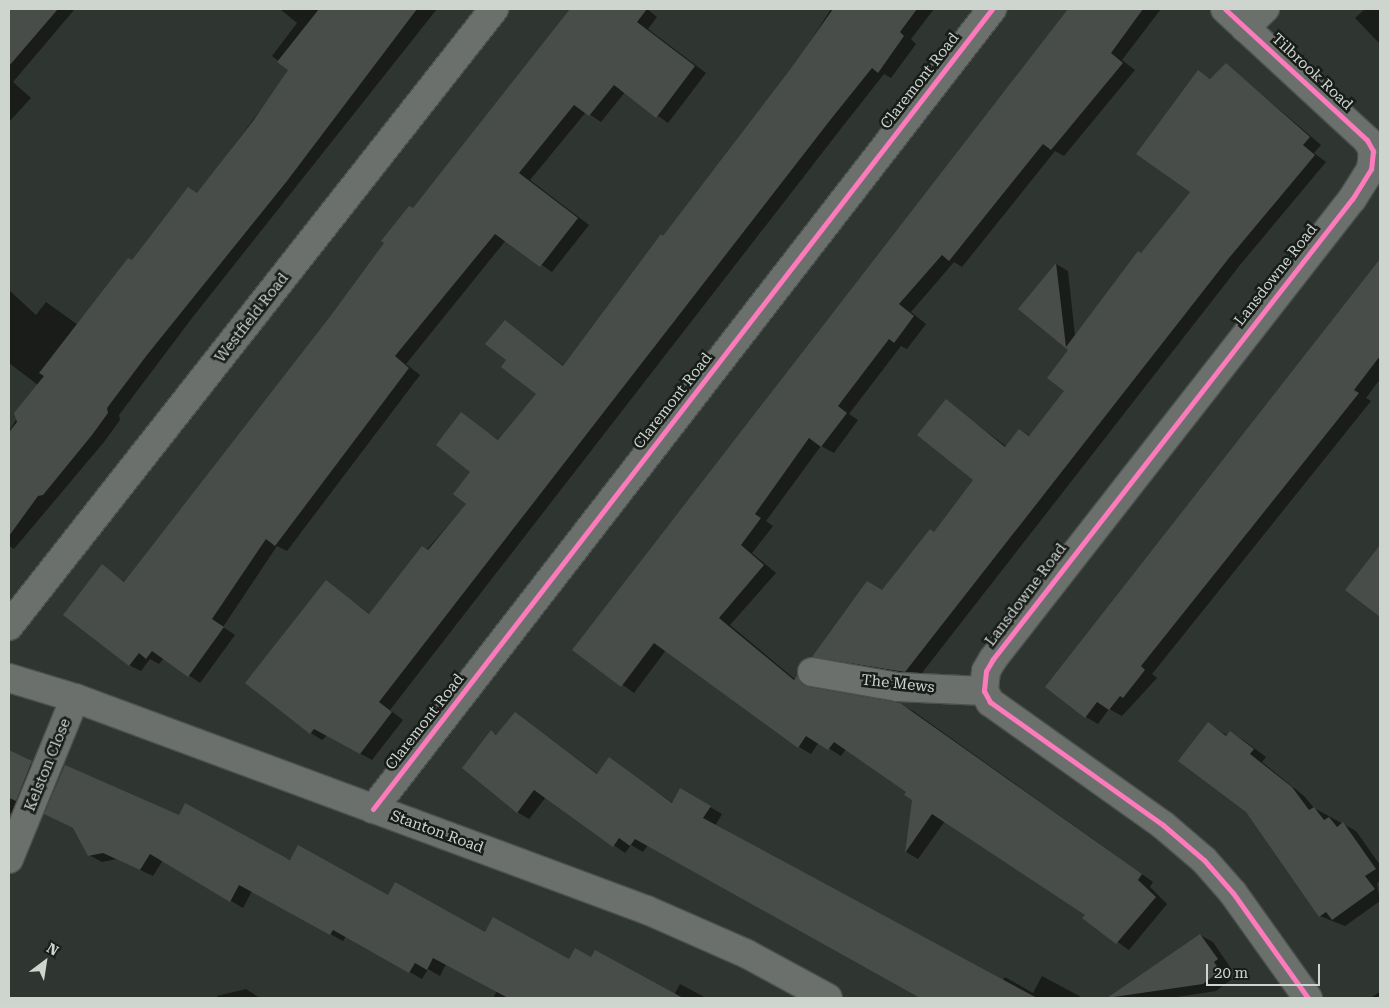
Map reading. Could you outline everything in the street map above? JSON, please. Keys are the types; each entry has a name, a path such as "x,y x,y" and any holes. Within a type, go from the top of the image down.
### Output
{"street":[{"name":"Westfield Road","path":"9,626 494,9"},
{"name":"Claremont Road","path":"373,809 992,9"},
{"name":"Tilbrook Road","path":"1224,9 1367,140 1374,159"},
{"path":"1245,28 1265,9"},
{"name":"Lansdowne Road","path":"984,690 986,671 992,659 1352,199 1374,159"},
{"name":"The Mews","path":"812,672 898,687 984,690"},
{"name":"Stanton Road","path":"9,678 75,698 700,932 828,998"},
{"path":"984,690 990,702 1163,825 1204,860 1234,892 1308,998"},
{"name":"Kelston Close","path":"9,859 75,698"}],"building":[{"path":"9,9 58,9 9,66"},
{"path":"319,9 417,9 287,181 147,355 107,408 108,413 92,435 43,495 38,496 9,536 9,432 17,422 14,413 44,376 39,373 128,258 132,260 188,187 197,193 253,121 288,70 277,62"},
{"path":"570,9 647,9 637,22 695,66 656,118 614,85 589,116 574,105 519,173 578,218 540,267 495,234 395,356 409,368 275,546 266,539 212,619 224,627 188,677 152,651 146,659 139,653 129,666 63,615 102,564 124,582 332,314 384,243 381,241 409,206 413,208"},
{"path":"833,9 917,9 900,32 904,36 878,73 872,68 831,119 379,702 392,712 360,754 314,729 310,734 245,683 326,580 369,614 422,546 428,550 466,504 453,494 470,472 436,445 461,412 498,440 536,394 501,367 506,360 485,344 505,320 563,366 661,234 663,236 792,67"},
{"path":"1068,9 1143,9 1111,53 1123,63 1051,150 1043,144 949,261 942,255 899,304 914,316 894,343 889,339 838,406 847,413 821,447 809,438 755,514 761,518 741,545 764,565 719,618 794,680 797,676 802,684 809,687 900,703 1142,874 1138,880 1156,897 1116,944 1082,918 1085,915 932,814 905,853 912,800 904,795 906,792 834,742 828,750 806,736 798,748 654,643 621,687 572,650"},
{"path":"1226,63 1310,137 1303,145 1315,155 1229,258 905,672 812,657 867,581 882,590 930,529 934,532 973,480 917,435 946,399 1005,447 1019,429 1029,436 1064,391 1047,378 1068,350 1018,309 1056,263 1066,347 1138,251 1141,253 1190,192 1136,154 1198,70 1210,79"},
{"path":"1380,259 1380,356 1354,390 1359,393 1141,666 1145,670 1123,698 1120,696 1109,710 1097,702 1085,718 1045,687"},
{"path":"1380,545 1380,617 1345,590"},
{"path":"515,712 597,774 609,757 672,803 680,788 711,806 703,818 1037,998 920,998 635,839 630,846 619,838 613,847 534,790 517,813 462,768 491,730 496,735"},
{"path":"1208,722 1226,736 1230,731 1254,749 1250,754 1292,787 1309,810 1314,807 1324,820 1329,817 1337,827 1343,822 1376,869 1365,876 1375,889 1332,920 1326,912 1319,917 1246,812 1178,761"},
{"path":"9,750 32,761 16,801 9,798"},
{"path":"65,765 179,815 185,803 290,860 298,845 388,895 395,882 485,932 493,917 569,959 575,948 591,957 595,950 683,998 508,998 433,958 427,970 415,963 409,973 333,930 330,935 239,885 230,902 150,854 140,870 103,853 88,856 73,828 44,814"},
{"path":"1200,934 1218,959 1214,962 1220,971 1203,984 1107,998"}],"cycle path":[{"path":"373,809 992,9"},
{"path":"1225,9 1367,140 1373,151 1371,169 1352,199 993,659 986,671 984,691 990,702 1163,825 1204,860 1233,893 1308,998"}]}
